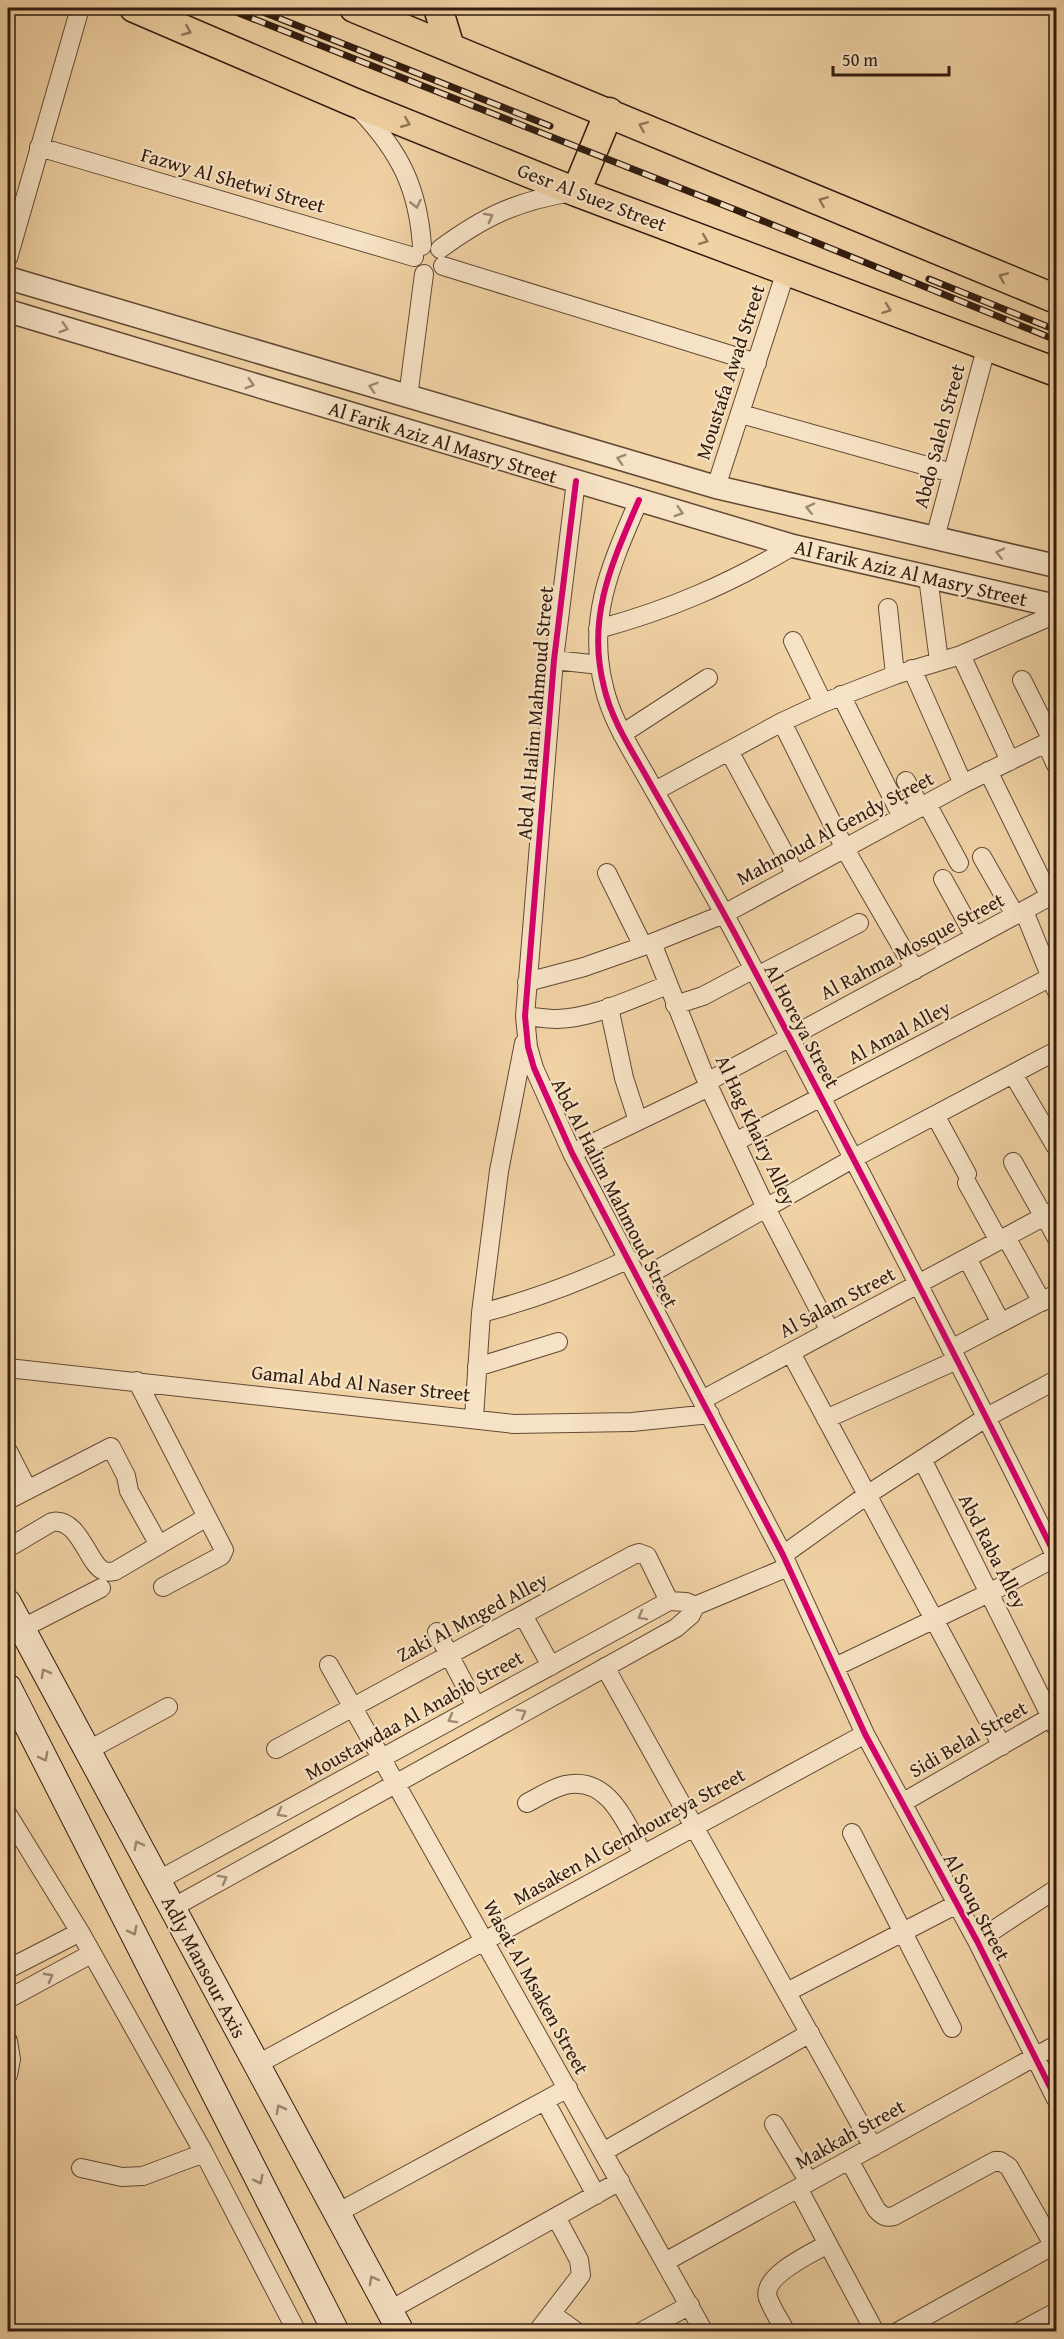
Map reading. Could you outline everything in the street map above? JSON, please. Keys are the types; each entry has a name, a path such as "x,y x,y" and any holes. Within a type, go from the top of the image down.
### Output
{"main road":[{"name":"Gesr Al Suez Street","path":"134,8 353,102 576,192 1056,372"},
{"path":"354,8 1056,299"},
{"path":"438,8 450,47"},
{"path":"576,192 609,112"},
{"name":"Adly Mansour Axis","path":"8,1603 337,2213 390,2324"},
{"path":"8,1687 16,1722 336,2331"}],"street":[{"path":"8,258 80,8"},
{"path":"353,102 390,143 404,167 414,192 420,219 416,268 424,274 437,273 442,258 470,227 503,210 539,198 576,192"},
{"name":"Fazwy Al Shetwi Street","path":"39,147 418,252"},
{"path":"418,252 428,244 442,258 757,363"},
{"name":"Moustafa Awad Street","path":"716,487 786,271"},
{"path":"408,397 424,274"},
{"name":"Al Farik Aziz Al Masry Street","path":"8,278 716,487 1056,566"},
{"name":"Al Farik Aziz Al Masry Street","path":"8,311 793,546 1056,606"},
{"name":"Abdo Saleh Street","path":"935,538 987,345"},
{"path":"436,439 442,407"},
{"path":"741,414 952,472"},
{"name":"Abd Al Halim Mahmoud Street","path":"576,481 554,660 528,982 525,1024 534,1068 572,1154 786,1561 865,1734"},
{"name":"Al Horeya Street","path":"639,500 610,567 603,593 598,629 604,689 622,734 724,914 854,1158 1056,1557"},
{"path":"887,567 896,528"},
{"path":"598,629 679,604 728,582 793,546"},
{"path":"928,577 939,661"},
{"path":"888,608 903,672 963,784"},
{"path":"655,791 783,722 841,695 903,672 961,655 1056,614"},
{"path":"793,641 823,703"},
{"path":"961,655 1010,761"},
{"path":"554,660 600,665"},
{"path":"622,734 708,678"},
{"path":"1022,680 1051,740 1056,765"},
{"path":"841,695 902,817"},
{"path":"783,722 845,849 915,970"},
{"name":"Mahmoud Al Gendy Street","path":"528,982 584,967 724,914 963,784 1051,740"},
{"path":"729,751 796,875"},
{"path":"988,771 1053,895"},
{"path":"906,781 924,806 958,863"},
{"path":"982,857 1020,913 1054,983"},
{"name":"Al Hag Khairy Alley","path":"607,873 668,985 708,1084 735,1142 766,1208 830,1331"},
{"path":"943,879 975,938"},
{"name":"Al Rahma Mosque Street","path":"572,1154 708,1084 1053,895"},
{"path":"675,1005 703,996 859,924"},
{"name":"Al Amal Alley","path":"735,1142 1054,983"},
{"path":"474,1418 481,1313 499,1172 525,1024 580,1016 668,985"},
{"path":"609,1007 624,1078 638,1120"},
{"path":"639,1280 854,1158 1056,1051"},
{"path":"1013,1074 1056,1147"},
{"path":"826,1419 954,1355 1001,1323 1049,1298 1003,1239 967,1179 935,1115"},
{"path":"1012,1162 1048,1214 1056,1237"},
{"name":"Al Salam Street","path":"706,1407 790,1353 1048,1214"},
{"path":"967,1258 1001,1323"},
{"path":"481,1313 532,1300 582,1282 629,1259"},
{"path":"477,1367 558,1342"},
{"path":"790,1353 1002,1746"},
{"name":"Gamal Abd Al Naser Street","path":"8,1368 514,1424 632,1422 706,1407"},
{"path":"172,1908 685,1622 695,1606 786,1561 867,1495 987,1417 1056,1380"},
{"path":"137,1382 223,1548 223,1555 163,1587"},
{"path":"8,1500 111,1448 126,1476 129,1491 159,1545"},
{"path":"8,1451 28,1490"},
{"name":"Abd Raba Alley","path":"922,1459 1055,1719"},
{"path":"8,1548 52,1522 60,1521 68,1524 99,1569 107,1572 115,1571 207,1517"},
{"name":"Zaki Al Mnged Alley","path":"276,1749 639,1553 647,1556 669,1601"},
{"path":"835,1667 989,1593 1056,1557"},
{"path":"21,1629 101,1587"},
{"path":"669,1601 686,1602 695,1606"},
{"name":"Moustawdaa Al Anabib Street","path":"157,1881 669,1601"},
{"path":"523,1615 551,1666"},
{"path":"437,1632 476,1706"},
{"name":"Wasat Al Msaken Street","path":"329,1665 704,2331"},
{"path":"605,1667 873,2147"},
{"path":"87,1751 168,1707"},
{"name":"Sidi Belal Street","path":"902,1803 1002,1746 1055,1719"},
{"name":"Al Souq Street","path":"865,1734 977,1941 1056,2099"},
{"name":"Masaken Al Gemhoureya Street","path":"256,2064 865,1734"},
{"path":"527,1803 566,1785 591,1786 611,1800 643,1854"},
{"path":"8,1815 80,1932 204,2153 297,2331"},
{"path":"852,1833 952,2028"},
{"path":"977,1941 1056,1889"},
{"path":"787,1992 957,1904"},
{"path":"8,1969 80,1932"},
{"path":"8,1999 91,1954"},
{"path":"603,2152 810,2033"},
{"path":"8,2041 11,2059 8,2075"},
{"name":"Makkah Street","path":"665,2262 1056,2045"},
{"path":"337,2213 568,2088"},
{"path":"545,2101 596,2194"},
{"path":"774,2124 828,2244 876,2331"},
{"path":"81,2169 122,2177 143,2176 204,2153"},
{"path":"849,2160 876,2209 881,2215 888,2217 894,2216 995,2161 1000,2161 1009,2167 1055,2245 930,2324 897,2331"},
{"path":"390,2324 556,2217 620,2181"},
{"path":"537,2331 581,2275 581,2268 556,2217"},
{"path":"786,2331 767,2296 772,2278 828,2244"},
{"path":"641,2331 690,2305"},
{"path":"1019,2331 1056,2312"},
{"path":"552,2313 577,2331"}],"railway":[{"path":"226,8 736,210 1056,340"},
{"path":"253,8 550,126"},
{"path":"929,279 1056,330"}],"cycle path":[{"path":"576,481 554,660 525,1016 528,1047 534,1068 572,1153 783,1555 865,1734 977,1941 1056,2099"},
{"path":"639,500 611,568 600,614 599,661 612,712 734,932 816,1087 1056,1557"}]}
